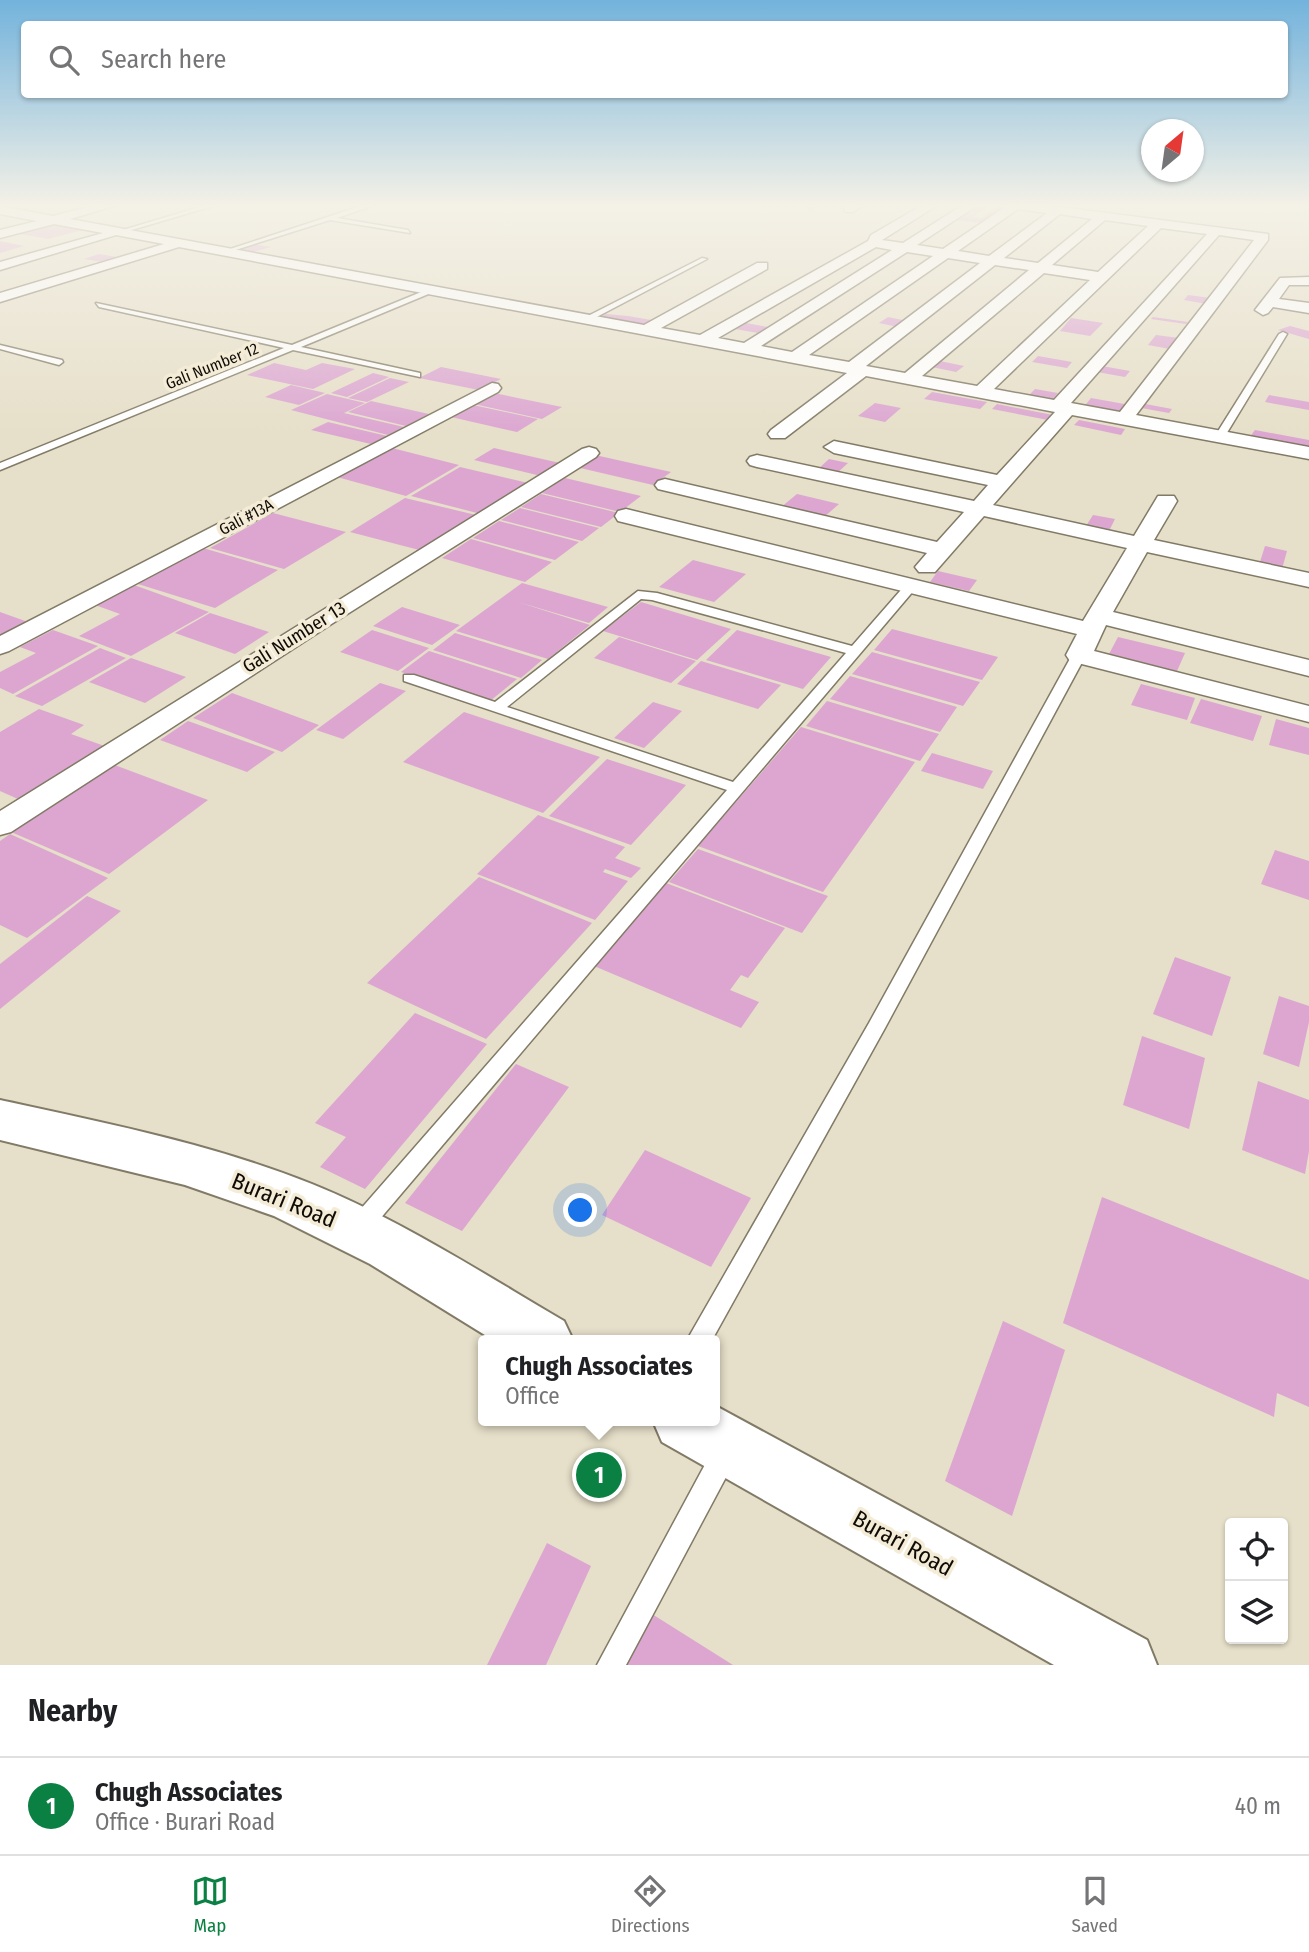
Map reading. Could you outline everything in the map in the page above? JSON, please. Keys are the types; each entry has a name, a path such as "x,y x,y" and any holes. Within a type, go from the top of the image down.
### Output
{"main road":[{"name":"Burari Road","path":"0,1120 151,1153 294,1200 357,1231 535,1335"},
{"name":"Burari Road","path":"706,1434 1122,1665"}],"street":[{"path":"0,298 58,281"},
{"path":"382,281 1309,453"},
{"path":"646,330 735,281"},
{"path":"702,341 808,281"},
{"path":"747,349 854,281"},
{"path":"794,358 907,281"},
{"path":"778,434 967,281"},
{"path":"907,380 1025,281"},
{"path":"980,393 1098,281"},
{"path":"911,586 1173,281"},
{"path":"1124,419 1230,281"},
{"path":"1270,301 1286,281"},
{"path":"1270,301 1309,294"},
{"path":"1270,301 1309,307"},
{"name":"Gali #13A","path":"0,646 492,388"},
{"path":"834,447 1001,482"},
{"name":"Gali Number 13","path":"0,825 589,453"},
{"path":"757,461 1309,580"},
{"path":"665,485 941,550"},
{"path":"1166,501 1095,623 1079,656 1309,714"},
{"path":"626,516 911,586 1309,668"}],"lane":[{"path":"586,319 661,281"},
{"name":"Gali Number 12","path":"0,467 434,290"},
{"path":"99,305 417,375"},
{"path":"1220,436 1283,334"},
{"path":"0,347 59,362"},
{"path":"357,1231 911,586"},
{"path":"497,708 632,599 644,594 855,651"},
{"path":"702,1335 876,1028 1079,656"},
{"path":"409,678 736,788"},
{"path":"611,1665 706,1434"}],"building":[{"path":"1188,295 1211,298 1207,304 1184,300"},
{"path":"606,314 657,321 644,328 597,318"},
{"path":"888,317 912,322 903,328 879,323"},
{"path":"1153,317 1188,322 1186,324 1151,319"},
{"path":"1071,318 1103,323 1090,336 1060,331"},
{"path":"740,322 774,328 764,334 729,328"},
{"path":"1290,326 1309,331 1309,339 1278,330"},
{"path":"1156,335 1179,338 1170,349 1148,345"},
{"path":"1038,356 1072,362 1067,368 1032,362"},
{"path":"940,361 964,366 956,372 932,367"},
{"path":"274,363 306,370 322,363 355,369 313,389 247,375"},
{"path":"1102,366 1130,371 1125,377 1097,372"},
{"path":"441,367 501,379 479,390 419,378"},
{"path":"373,373 389,377 347,397 331,393"},
{"path":"390,378 409,382 367,402 348,398"},
{"path":"291,385 325,393 299,405 265,397"},
{"path":"1035,389 1058,393 1049,403 1026,398"},
{"path":"932,392 987,402 980,409 924,399"},
{"path":"494,393 562,407 542,419 474,404"},
{"path":"327,394 365,403 344,413 404,427 388,435 291,410"},
{"path":"1269,395 1309,402 1309,410 1265,402"},
{"path":"1091,398 1130,405 1122,416 1082,409"},
{"path":"371,401 429,414 406,426 348,412"},
{"path":"875,403 901,408 885,422 858,416"},
{"path":"1140,403 1172,409 1169,413 1136,407"},
{"path":"997,404 1058,416 1053,421 992,409"},
{"path":"473,405 538,419 517,432 451,417"},
{"path":"1079,420 1125,429 1121,435 1074,425"},
{"path":"328,422 387,436 371,444 311,430"},
{"path":"1255,430 1309,440 1309,450 1249,438"},
{"path":"392,448 459,465 406,496 337,477"},
{"path":"494,448 560,463 541,476 474,460"},
{"path":"595,455 671,472 653,485 576,467"},
{"path":"829,459 848,463 836,474 817,470"},
{"path":"460,467 528,483 481,514 411,496"},
{"path":"565,478 641,496 620,512 542,493"},
{"path":"541,494 619,513 601,527 521,507"},
{"path":"797,494 839,504 823,518 780,508"},
{"path":"405,498 476,515 423,551 350,532"},
{"path":"520,508 599,528 582,541 501,520"},
{"path":"273,513 346,532 284,569 210,548"},
{"path":"1093,515 1115,519 1109,531 1086,526"},
{"path":"499,521 579,542 555,560 473,538"},
{"path":"471,539 552,562 525,582 442,558"},
{"path":"1265,546 1287,551 1282,569 1259,565"},
{"path":"203,548 278,570 215,608 138,584"},
{"path":"693,560 746,574 714,602 659,587"},
{"path":"938,571 977,580 969,591 930,582"},
{"path":"522,583 608,607 589,623 518,602 590,625 548,659 456,631"},
{"path":"134,585 209,612 131,656 79,636 120,614 95,605"},
{"path":"641,602 731,629 697,660 603,631"},
{"path":"402,607 460,625 432,645 373,626"},
{"path":"0,612 28,622 0,637"},
{"path":"210,613 269,632 235,654 175,633"},
{"path":"892,629 998,657 982,680 874,650"},
{"path":"53,630 98,646 13,694 0,688 0,672 36,653 20,647"},
{"path":"372,630 429,648 398,671 340,652"},
{"path":"737,630 831,657 803,689 706,660"},
{"path":"455,633 542,660 521,678 433,650"},
{"path":"619,637 696,661 671,683 594,658"},
{"path":"1118,637 1185,653 1177,671 1109,654"},
{"path":"100,648 126,658 42,706 15,696"},
{"path":"429,651 517,679 490,701 401,672"},
{"path":"872,652 980,682 963,706 852,674"},
{"path":"131,658 186,677 145,703 89,682"},
{"path":"701,661 781,685 758,709 677,684"},
{"path":"850,676 957,707 940,732 830,699"},
{"path":"380,683 406,691 343,739 316,730"},
{"path":"1141,684 1195,698 1187,720 1131,705"},
{"path":"232,693 319,725 282,752 193,718"},
{"path":"1201,699 1262,716 1253,741 1190,723"},
{"path":"827,701 939,734 920,761 806,726"},
{"path":"653,702 682,711 644,748 614,738"},
{"path":"39,709 84,725 71,734 110,748 27,803 0,791 0,732"},
{"path":"464,712 600,757 543,813 403,762"},
{"path":"1276,719 1309,728 1309,755 1269,745"},
{"path":"188,721 275,752 247,772 160,740"},
{"path":"801,727 915,762 823,892 698,846"},
{"path":"932,753 993,771 983,789 921,771"},
{"path":"607,759 686,785 631,845 549,816"},
{"path":"112,764 208,800 109,874 11,832"},
{"path":"538,815 625,847 615,858 641,868 631,878 605,869 603,872 628,881 595,920 477,874"},
{"path":"10,834 108,878 27,938 0,925 0,841"},
{"path":"698,849 828,896 802,933 669,882"},
{"path":"1275,850 1309,861 1309,900 1261,884"},
{"path":"479,877 592,923 486,1039 367,983"},
{"path":"666,883 785,928 748,978 741,975 730,990 759,1002 741,1028 594,966"},
{"path":"87,896 121,911 0,1009 0,964"},
{"path":"1175,957 1231,977 1212,1036 1153,1014"},
{"path":"1279,996 1309,1006 1309,1022 1299,1067 1263,1054"},
{"path":"415,1013 487,1044 365,1189 320,1167 346,1137 315,1123"},
{"path":"1142,1036 1205,1058 1189,1129 1123,1105"},
{"path":"516,1064 569,1087 462,1231 405,1203"},
{"path":"1258,1081 1309,1100 1309,1151 1305,1174 1242,1150"},
{"path":"645,1150 751,1198 711,1267 602,1215"},
{"path":"1102,1197 1309,1280 1309,1407 1277,1393 1274,1417 1063,1323"},
{"path":"1003,1321 1065,1350 1012,1516 945,1481"},
{"path":"547,1543 591,1566 546,1665 487,1665"},
{"path":"652,1614 733,1665 627,1665"}],"place":[{"name":"Chugh Associates","path":"599,1475"}]}
